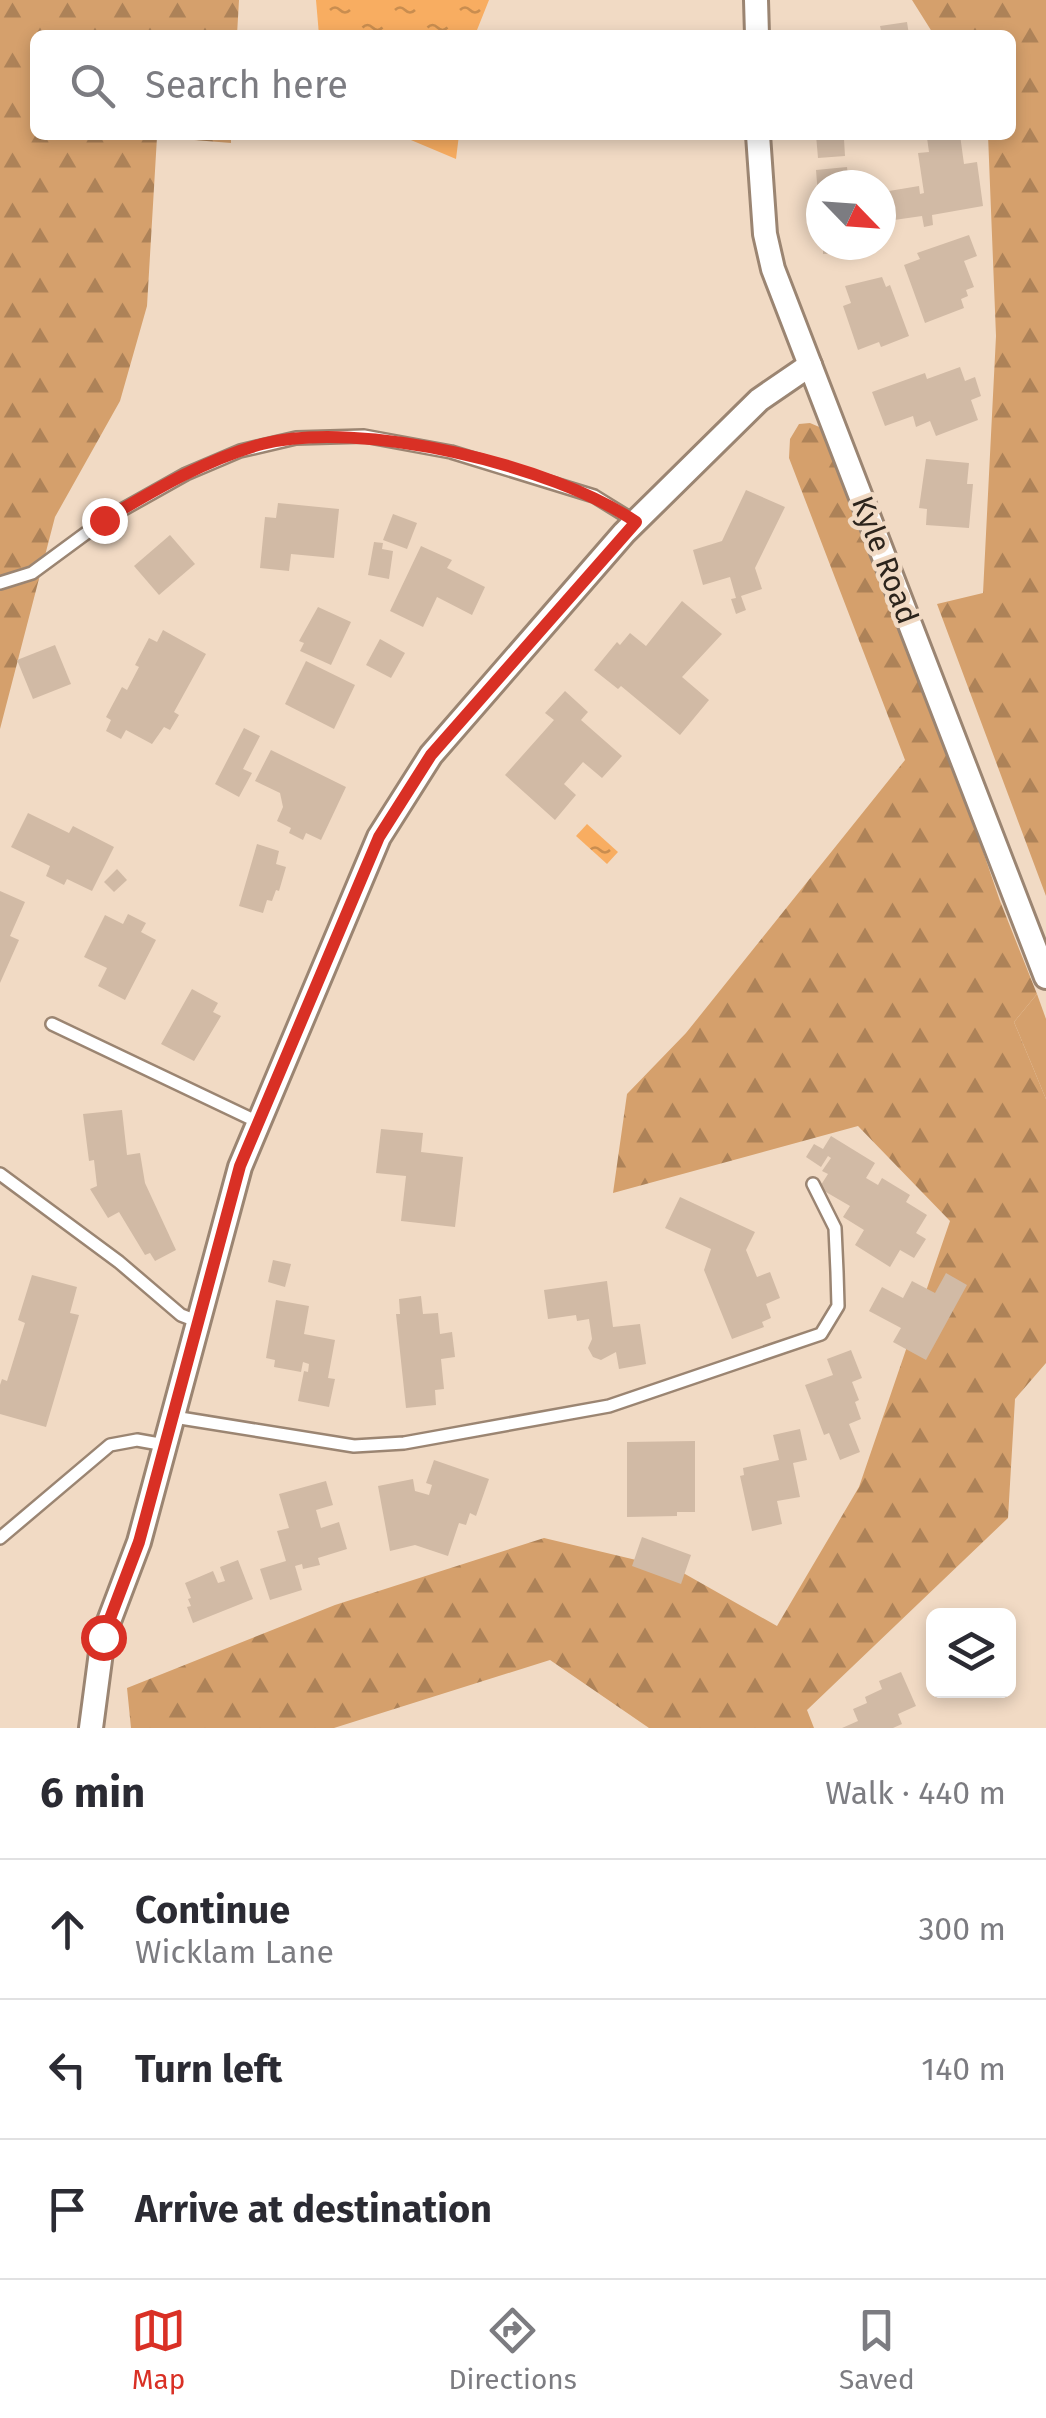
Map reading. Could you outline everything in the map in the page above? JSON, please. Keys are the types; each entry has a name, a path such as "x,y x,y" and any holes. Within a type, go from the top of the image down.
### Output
{"street":[{"path":"756,0 757,30"},
{"name":"Kyle Road","path":"758,140 765,234 773,269 1046,976"},
{"path":"91,1728 103,1637 139,1542 240,1166 379,837 431,755 636,522 760,400 810,366"}],"lane":[{"path":"0,583 32,573 104,520 186,474 240,451 296,438 364,436 450,452 594,496 636,522"},
{"path":"52,1024 258,1122"},
{"path":"0,1174 119,1262 181,1315 199,1322"},
{"path":"174,1417 354,1446 404,1444 609,1406 821,1334 838,1306 835,1228 813,1184"},
{"path":"0,1538 110,1445 137,1440 166,1446"}],"green space":[{"path":"0,0 239,0 237,30 30,30 30,140 157,140 147,306 120,401 55,517 0,729"},
{"path":"912,0 1046,0 1046,896 937,604 983,593 996,336 988,140 1016,140 1016,30 931,30"},
{"path":"810,423 824,429 948,749 1000,901 1037,994 1014,1022 1046,1099 1046,1363 1015,1399 1008,1518 807,1710 814,1728 649,1728 550,1660 334,1728 131,1728 127,1688 335,1605 544,1538 678,1570 777,1626 859,1487 950,1221 858,1126 613,1193 627,1094 686,1033 905,760 789,458 790,439 799,424"},
{"path":"1037,994 1046,1019 1046,1099 1014,1022"}],"water":[{"path":"316,0 489,0 477,30 319,30"},
{"path":"411,140 458,140 456,159"},
{"path":"587,824 618,852 607,864 576,836"}],"building":[{"path":"907,22 908,30 881,30 880,26"},
{"path":"816,140 844,140 845,156 818,158"},
{"path":"927,140 961,140 964,164 977,162 983,206 932,215 933,225 924,227 922,216 896,220 896,190 919,186 920,194 924,193 918,153 929,152"},
{"path":"969,235 977,256 964,261 974,287 966,290 968,296 961,299 964,308 925,323 904,265 920,259 917,253"},
{"path":"882,277 886,287 890,285 909,336 881,347 879,342 858,350 843,306 851,303 845,286"},
{"path":"960,367 965,381 975,377 981,396 971,400 978,420 936,436 930,421 916,427 913,416 885,426 872,392 925,373 927,379"},
{"path":"926,459 969,463 967,484 973,484 969,528 926,525 927,509 919,508"},
{"path":"746,490 785,507 755,568 762,589 741,596 746,610 736,614 730,577 703,585 693,550 722,541"},
{"path":"278,503 339,509 334,558 291,554 289,571 260,568 265,517 276,518"},
{"path":"393,514 417,523 407,549 383,540"},
{"path":"170,535 195,564 159,595 134,566"},
{"path":"374,542 393,551 389,579 368,575"},
{"path":"421,546 452,560 447,568 485,587 472,615 437,597 423,627 390,611"},
{"path":"682,601 722,634 682,677 709,700 680,735 621,686 618,689 594,670 617,642 620,645 630,633 646,646"},
{"path":"318,607 351,622 331,665 300,651 304,643 299,641"},
{"path":"163,630 206,654 174,712 179,715 170,730 164,727 152,744 126,730 121,739 106,731 111,720 106,717 122,687 127,690 149,638 157,642"},
{"path":"380,639 405,653 391,678 366,665"},
{"path":"55,645 71,684 33,699 17,660"},
{"path":"306,661 355,685 334,729 285,704"},
{"path":"565,691 588,712 581,720 622,756 602,778 583,762 564,784 576,795 555,820 505,775 554,720 545,713"},
{"path":"244,728 260,736 243,769 252,773 239,797 215,784"},
{"path":"271,750 346,787 321,840 306,833 303,840 277,821 283,807 280,793 255,781"},
{"path":"28,813 69,833 73,826 114,847 92,891 67,879 64,885 46,876 50,866 11,847"},
{"path":"257,844 279,851 276,864 286,867 279,891 276,890 272,901 267,900 263,913 239,906"},
{"path":"117,869 127,880 114,892 104,882"},
{"path":"0,891 25,902 10,936 19,940 0,983"},
{"path":"128,914 146,923 141,932 156,940 125,1000 98,986 107,968 84,957 105,915 123,924"},
{"path":"192,989 218,1003 213,1012 221,1016 194,1061 161,1044"},
{"path":"122,1110 127,1155 140,1153 145,1183 176,1250 155,1261 150,1253 145,1255 119,1212 108,1218 90,1189 97,1186 94,1160 89,1161 83,1114"},
{"path":"381,1129 423,1133 421,1152 463,1157 455,1227 401,1221 406,1176 376,1173"},
{"path":"831,1136 875,1163 866,1178 878,1185 882,1178 910,1195 906,1202 927,1215 916,1233 926,1239 914,1258 900,1250 890,1267 855,1245 864,1230 843,1217 850,1206 819,1188 828,1174 822,1171 831,1158 828,1156 821,1167 806,1157 814,1144 823,1149"},
{"path":"680,1197 755,1232 746,1250 757,1277 770,1272 780,1298 766,1304 771,1318 762,1322 764,1327 732,1339 704,1270 711,1249 665,1228"},
{"path":"273,1260 291,1264 285,1287 268,1282"},
{"path":"946,1273 967,1285 926,1360 893,1342 901,1328 869,1311 882,1287 903,1298 912,1281 935,1293"},
{"path":"32,1275 77,1287 70,1313 79,1315 46,1427 0,1414 0,1385 2,1379 7,1381 25,1323 18,1320"},
{"path":"607,1281 613,1327 640,1324 646,1364 619,1369 616,1352 601,1360 593,1357 588,1348 592,1339 589,1319 577,1321 576,1315 548,1319 544,1290"},
{"path":"421,1296 423,1314 438,1313 440,1334 452,1332 455,1357 441,1359 444,1389 435,1390 436,1405 406,1408 396,1314 400,1314 399,1299"},
{"path":"276,1300 309,1306 304,1334 335,1340 328,1378 335,1379 329,1407 298,1401 309,1364 303,1362 301,1372 274,1367 275,1360 266,1358"},
{"path":"851,1350 862,1378 852,1382 861,1419 849,1424 860,1452 840,1460 829,1433 824,1435 805,1385 833,1375 827,1359"},
{"path":"800,1429 807,1460 793,1463 800,1497 777,1501 782,1524 752,1531 740,1476 744,1475 743,1468 779,1460 773,1435"},
{"path":"695,1441 695,1512 627,1517 627,1442"},
{"path":"434,1460 489,1479 476,1516 470,1513 466,1525 459,1523 448,1556 415,1545 390,1551 378,1486 413,1479 415,1491 429,1495 432,1485 426,1483"},
{"path":"326,1481 333,1505 316,1510 321,1528 339,1522 347,1549 318,1558 320,1565 303,1569 302,1564 295,1566 302,1590 270,1600 260,1569 286,1561 277,1531 289,1528 279,1494"},
{"path":"642,1537 691,1555 681,1584 632,1566"},
{"path":"238,1560 253,1599 193,1623 185,1583 213,1571 218,1583 225,1581 220,1567"},
{"path":"901,1672 916,1706 898,1714 902,1724 893,1728 842,1728 858,1721 853,1709 867,1703 865,1697 882,1689 879,1681"}],"route":[{"path":"103,1637 139,1542 240,1166 379,837 431,755 636,522 594,496 513,469 364,436 296,438 240,451 186,474 104,520"}]}
